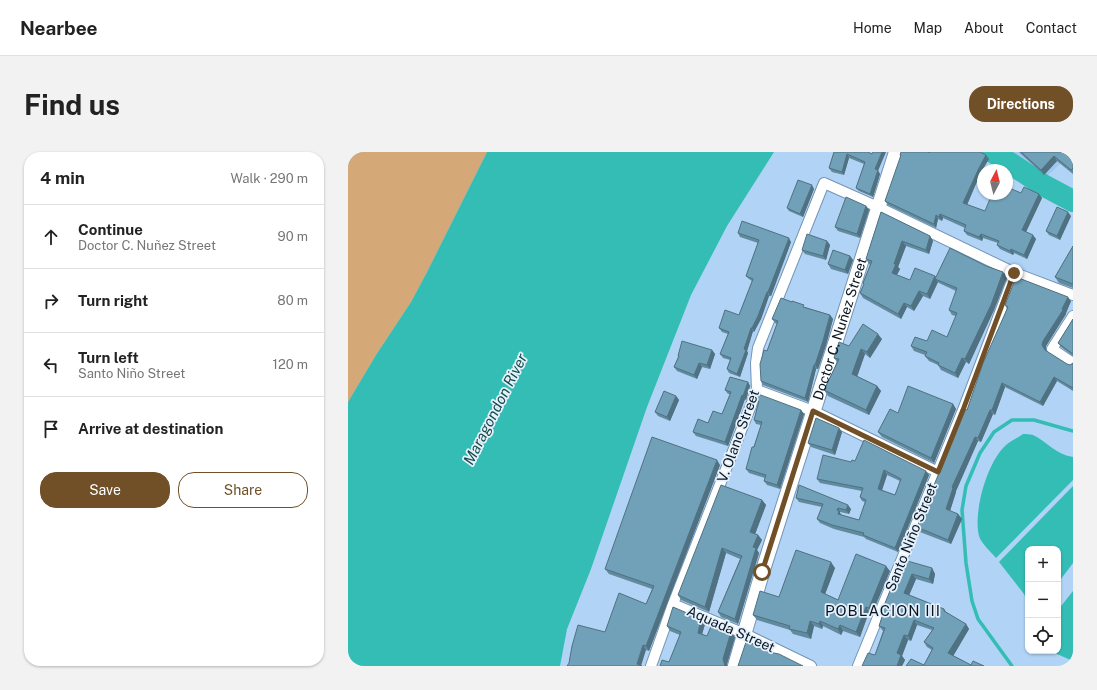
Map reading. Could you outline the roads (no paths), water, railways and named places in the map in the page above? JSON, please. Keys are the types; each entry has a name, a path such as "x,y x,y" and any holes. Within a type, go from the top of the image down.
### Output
{"main road":[{"name":"Doctor C. Nuñez Street","path":"735,666 762,572 896,152"}],"street":[{"name":"V. Olano Street","path":"651,666 673,604 757,390 756,363 758,348 824,183 878,207"},
{"path":"878,207 1014,273 1073,295"},
{"name":"Santo Niño Street","path":"858,666 963,410 1014,273"},
{"path":"1073,316 1052,350 1073,363"},
{"path":"757,390 813,411 938,472"},
{"name":"Aquada Street","path":"673,604 744,634 811,666"}],"water":[{"name":"Maragondon River","path":"487,152 774,152 727,226 691,295 647,407 591,569 567,629 560,666 348,666 348,402 376,355 411,302"},
{"path":"1023,434 1033,435 1062,454 1073,457 1073,480 996,558 979,536 978,514 980,501 987,476 998,454 1007,444"},
{"path":"1073,486 1073,563 1061,579 1061,546 1025,546 1025,596 999,562"},
{"path":"1073,591 1073,661 1057,654 1061,654 1061,606"}],"waterway":[{"path":"993,152 1043,185 1073,201"},
{"path":"1012,666 978,619 972,601 966,563 962,510 966,486 980,453 994,432 1012,420 1034,420 1073,431"}],"district":[{"name":"POBLACION III","path":"883,610"}]}
